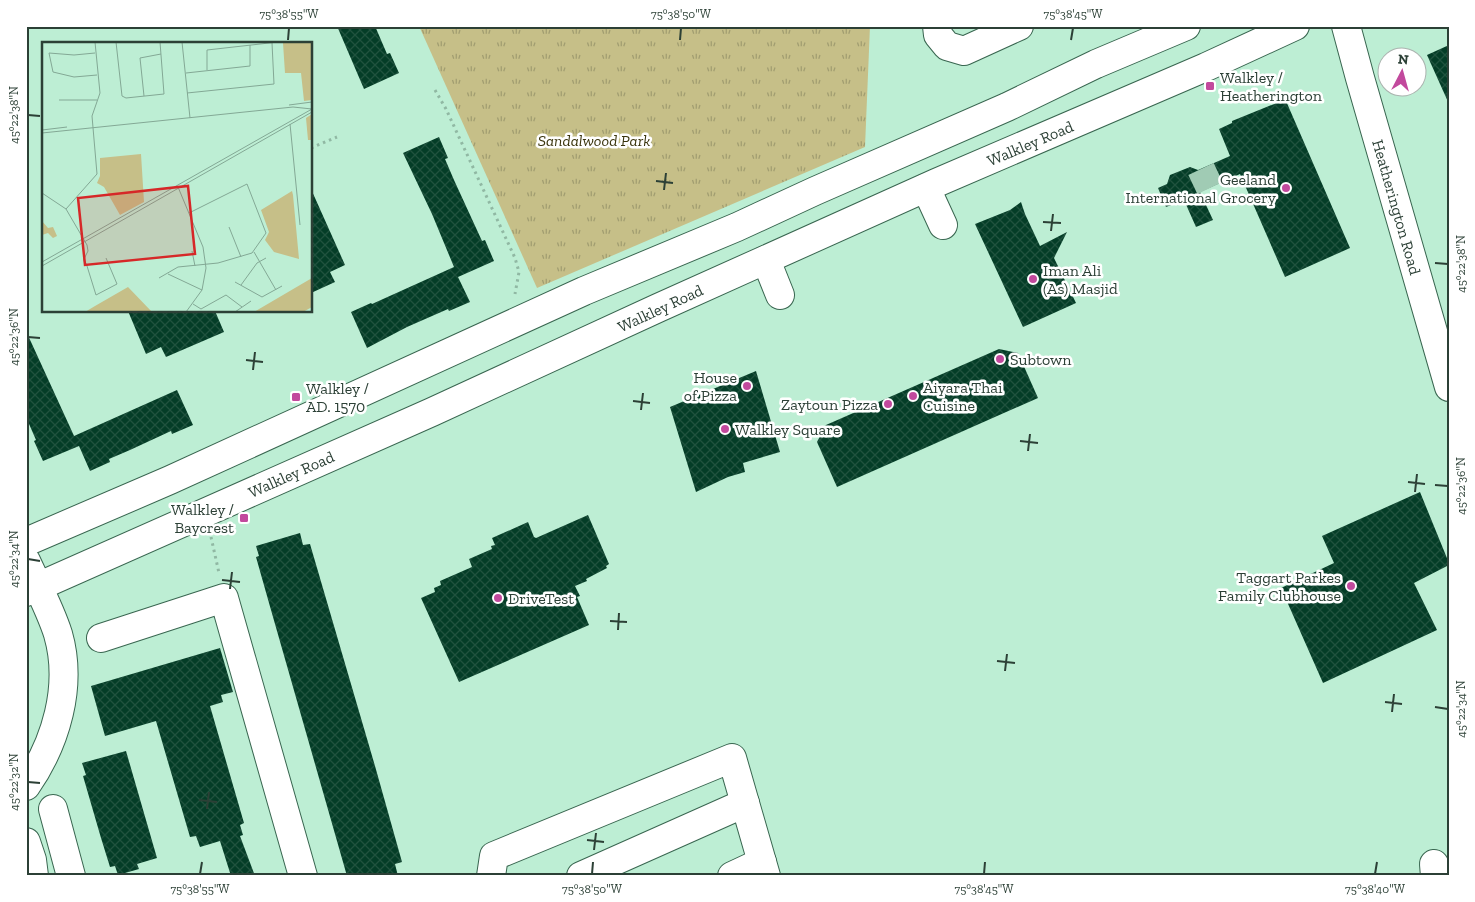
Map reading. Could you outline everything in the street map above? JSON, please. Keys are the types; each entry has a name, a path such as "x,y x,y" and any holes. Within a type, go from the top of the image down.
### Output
{"main road":[{"path":"937,26 938,35 947,46 964,50 1020,26"},
{"path":"26,542 170,480 261,437 584,292 737,227 815,190 999,110 1096,64 1186,26"},
{"name":"Walkley Road","path":"32,589 432,412 926,188 1206,67 1295,26"},
{"name":"Heatherington Road","path":"1346,26 1447,370"},
{"path":"926,188 943,225"},
{"path":"766,260 780,295"},
{"path":"26,561 32,589 58,634 64,662 59,718 39,768 26,786"},
{"path":"101,638 224,598 303,876"},
{"path":"491,876 494,856 732,758 764,869 732,876"},
{"path":"581,876 745,803"},
{"path":"53,809 71,876"},
{"path":"26,842 32,860 34,876"}],"path":[{"path":"435,90 446,109 516,258 519,272 517,289 512,302"},
{"path":"312,148 337,137"},
{"path":"209,528 224,598"}],"green space":[{"name":"Sandalwood Park","path":"419,26 870,26 865,147 537,288"}],"building":[{"path":"337,26 375,26 387,54 390,53 399,73 364,89"},
{"path":"1449,45 1449,104 1428,57 1428,55"},
{"name":"Geeland International Grocery","path":"1284,100 1350,248 1285,277 1240,174 1200,192 1213,220 1196,227 1184,200 1166,207 1158,188 1167,184 1170,175 1190,167 1198,170 1230,156 1219,129 1232,123 1232,121"},
{"path":"439,137 448,158 445,159 454,180 482,241 485,240 494,261 458,277 470,302 449,311 448,309 407,327 367,348 351,312 454,267 432,214 403,153"},
{"path":"312,191 345,265 330,272 335,282 312,293"},
{"name":"Iman Ali (As) Masjid","path":"1021,202 1040,246 1067,232 1054,258 1076,303 1023,327 975,224 1010,210"},
{"path":"128,312 215,312 224,332 166,357 161,347 146,354"},
{"path":"26,331 74,436 177,390 193,425 172,434 171,431 109,459 110,462 90,471 79,446 43,461 26,417"},
{"path":"999,349 1018,353 1038,398 837,487 817,442 826,425"},
{"name":"Walkley Square","path":"756,371 780,452 743,463 745,472 728,477 696,492 670,407"},
{"name":"Taggart Parkes Family Clubhouse","path":"1420,492 1449,563 1449,565 1414,583 1437,630 1323,683 1281,588 1334,563 1322,536"},
{"name":"DriveTest","path":"588,515 609,564 606,566 607,568 586,579 587,581 575,586 580,596 577,597 589,625 459,682 421,598 435,592 434,588 441,585 440,581 472,567 469,559 492,549 491,546 495,545 492,538 528,522 536,538"},
{"path":"300,533 303,545 310,544 375,766 402,862 395,864 398,876 347,876 269,603 256,557 259,556 256,546"},
{"path":"220,648 233,692 221,695 223,702 210,706 244,823 240,825 243,835 240,836 255,876 231,876 220,841 200,847 196,836 190,837 156,721 105,736 91,686"},
{"path":"126,751 157,858 137,864 139,869 118,875 115,866 110,867 83,776 86,775 82,763"}],"tunnel":[{"path":"1201,169 1210,188"}],"place":[{"name":"Walkley / Heatherington","path":"1210,86"},
{"name":"Geeland International Grocery","path":"1286,188"},
{"name":"Iman Ali (As) Masjid","path":"1033,279"},
{"name":"Subtown","path":"1000,359"},
{"name":"House of Pizza","path":"747,386"},
{"name":"Aiyara Thai Cuisine","path":"913,396"},
{"name":"Walkley / AD. 1570","path":"296,397"},
{"name":"Zaytoun Pizza","path":"888,404"},
{"name":"Walkley Square","path":"725,429"},
{"name":"Walkley / Baycrest","path":"244,518"},
{"name":"Taggart Parkes Family Clubhouse","path":"1351,586"},
{"name":"DriveTest","path":"498,598"}]}
